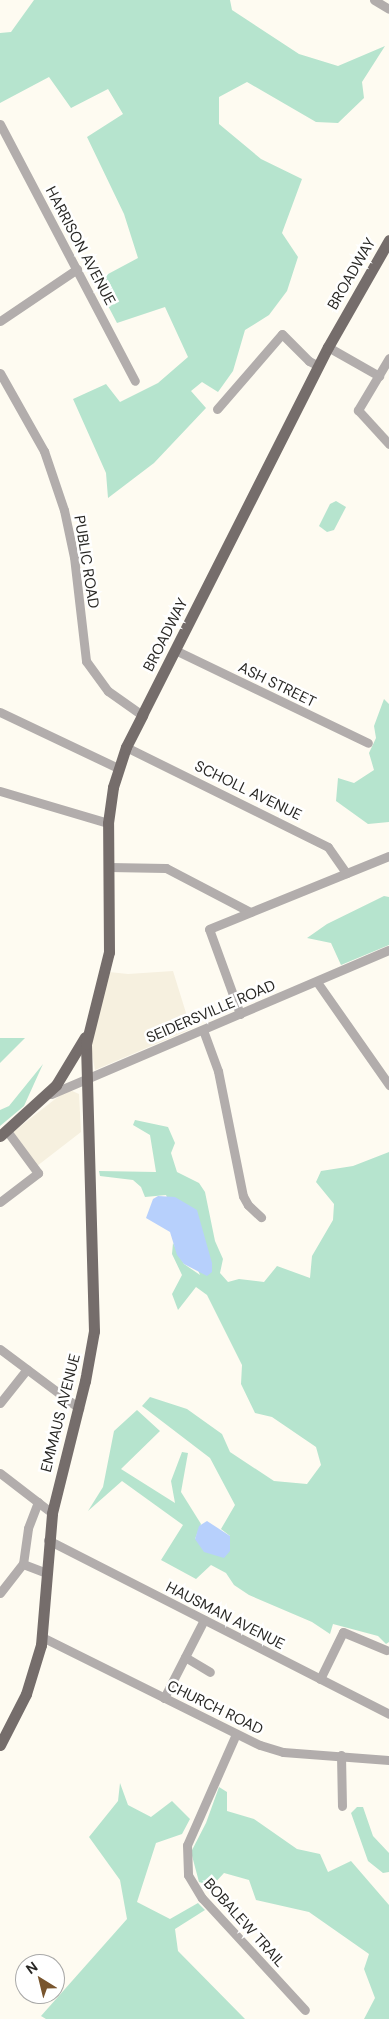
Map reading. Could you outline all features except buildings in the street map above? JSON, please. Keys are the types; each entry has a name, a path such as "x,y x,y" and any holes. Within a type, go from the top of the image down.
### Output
{"main road":[{"name":"BROADWAY","path":"88,1078 86,1044 109,952 108,823 118,768 126,747 328,347 388,245"},
{"path":"4,1134 44,1098 67,1071 90,1026"},
{"name":"EMMAUS AVENUE","path":"0,1746 26,1694 42,1637 48,1540 52,1513 91,1356 94,1310 88,1078"}],"street":[{"path":"374,0 389,9"},
{"name":"HARRISON AVENUE","path":"0,124 135,381"},
{"path":"0,322 77,269"},
{"path":"217,409 282,334 309,361 319,366"},
{"path":"328,347 379,376"},
{"path":"388,364 358,410 389,444"},
{"name":"PUBLIC ROAD","path":"0,373 44,450 64,510 74,557 86,661 108,691 142,716"},
{"name":"ASH STREET","path":"175,650 368,744"},
{"path":"0,712 118,768"},
{"name":"SCHOLL AVENUE","path":"126,747 328,847 346,873"},
{"path":"0,791 108,823"},
{"path":"240,1014 209,929 389,856"},
{"path":"109,867 166,868 250,912"},
{"name":"SEIDERSVILLE ROAD","path":"44,1098 389,950"},
{"path":"316,982 389,1085"},
{"path":"202,1030 218,1071 243,1196 248,1205 261,1217"},
{"path":"0,1202 38,1173 4,1134"},
{"path":"0,1349 79,1408"},
{"path":"0,1402 27,1369"},
{"path":"0,1473 52,1513"},
{"path":"0,1593 23,1564 28,1528 38,1502"},
{"name":"HAUSMAN AVENUE","path":"48,1540 389,1714"},
{"path":"23,1564 47,1573"},
{"path":"164,1698 204,1620"},
{"path":"320,1679 342,1632 386,1650"},
{"name":"CHURCH ROAD","path":"42,1637 236,1734 283,1752 389,1760"},
{"path":"185,1657 210,1672"},
{"name":"BOBALEW TRAIL","path":"236,1734 187,1846 188,1875 202,1898 305,2010"},
{"path":"341,1755 342,1806"}],"shaded area":[{"path":"173,971 191,1029 95,1070 90,1042 109,972 128,974"},
{"path":"68,1089 79,1094 81,1132 37,1166 13,1132"}],"green space":[{"path":"34,0 230,0 232,10 299,54 338,66 385,46 362,82 364,98 338,123 316,122 247,82 219,97 219,124 261,159 302,179 282,233 298,257 287,291 269,315 245,330 233,371 218,392 202,382 191,391 206,408 154,463 108,498 106,473 73,399 106,384 120,402 158,383 188,357 165,307 117,323 95,281 138,258 124,214 87,137 123,114 108,89 71,108 49,77 0,103 0,33 11,32"},
{"path":"336,501 346,507 334,530 327,532 319,526 330,504"},
{"path":"384,699 389,704 389,822 368,824 336,801 338,778 354,783 374,770 369,753 376,738 374,726"},
{"path":"384,896 389,897 389,945 341,965 331,943 307,938 327,924"},
{"path":"0,1038 25,1038 0,1063"},
{"path":"43,1064 24,1106 0,1126 0,1110 9,1106"},
{"path":"135,1120 168,1127 175,1143 171,1153 177,1172 199,1183 205,1192 215,1241 223,1259 220,1273 228,1282 239,1279 264,1282 277,1266 310,1278 312,1256 333,1220 334,1204 316,1182 321,1171 353,1166 389,1152 389,1642 386,1644 378,1636 333,1624 330,1634 312,1622 249,1595 234,1585 226,1573 211,1565 196,1579 161,1560 183,1525 122,1481 88,1511 103,1487 114,1431 137,1410 160,1431 121,1469 175,1503 171,1481 182,1452 188,1453 181,1492 201,1524 195,1539 230,1536 221,1529 235,1505 210,1458 142,1406 150,1397 187,1409 222,1434 230,1452 274,1481 307,1484 321,1465 316,1447 272,1417 255,1413 241,1384 242,1365 207,1295 196,1287 178,1310 172,1294 182,1275 172,1254 173,1243 184,1264 200,1275 166,1195 145,1197 141,1187 133,1180 100,1176 99,1171 156,1172 150,1135 133,1125"},
{"path":"120,1783 128,1805 151,1817 172,1801 190,1819 182,1834 156,1843 137,1902 170,1919 198,1903 205,1910 175,1929 178,1951 245,2019 46,2019 41,2016 52,2004 65,2004 65,1989 127,1919 120,1880 89,1837 118,1801"},
{"path":"219,1787 227,1792 227,1811 254,1819 297,1849 320,1854 328,1872 351,1861 389,1905 389,2019 364,2019 375,1998 364,1969 369,1954 309,1912 256,1900 249,1880 224,1873 212,1886 199,1882 191,1852 206,1823"},
{"path":"357,1807 363,1807 373,1836 389,1853 389,1872 383,1873 368,1861 351,1813"}],"water":[{"path":"158,1196 175,1197 197,1210 212,1263 212,1272 207,1276 184,1264 177,1255 170,1232 146,1218 153,1199"},
{"path":"207,1521 230,1536 230,1551 224,1558 204,1552 195,1539 199,1526"}]}
